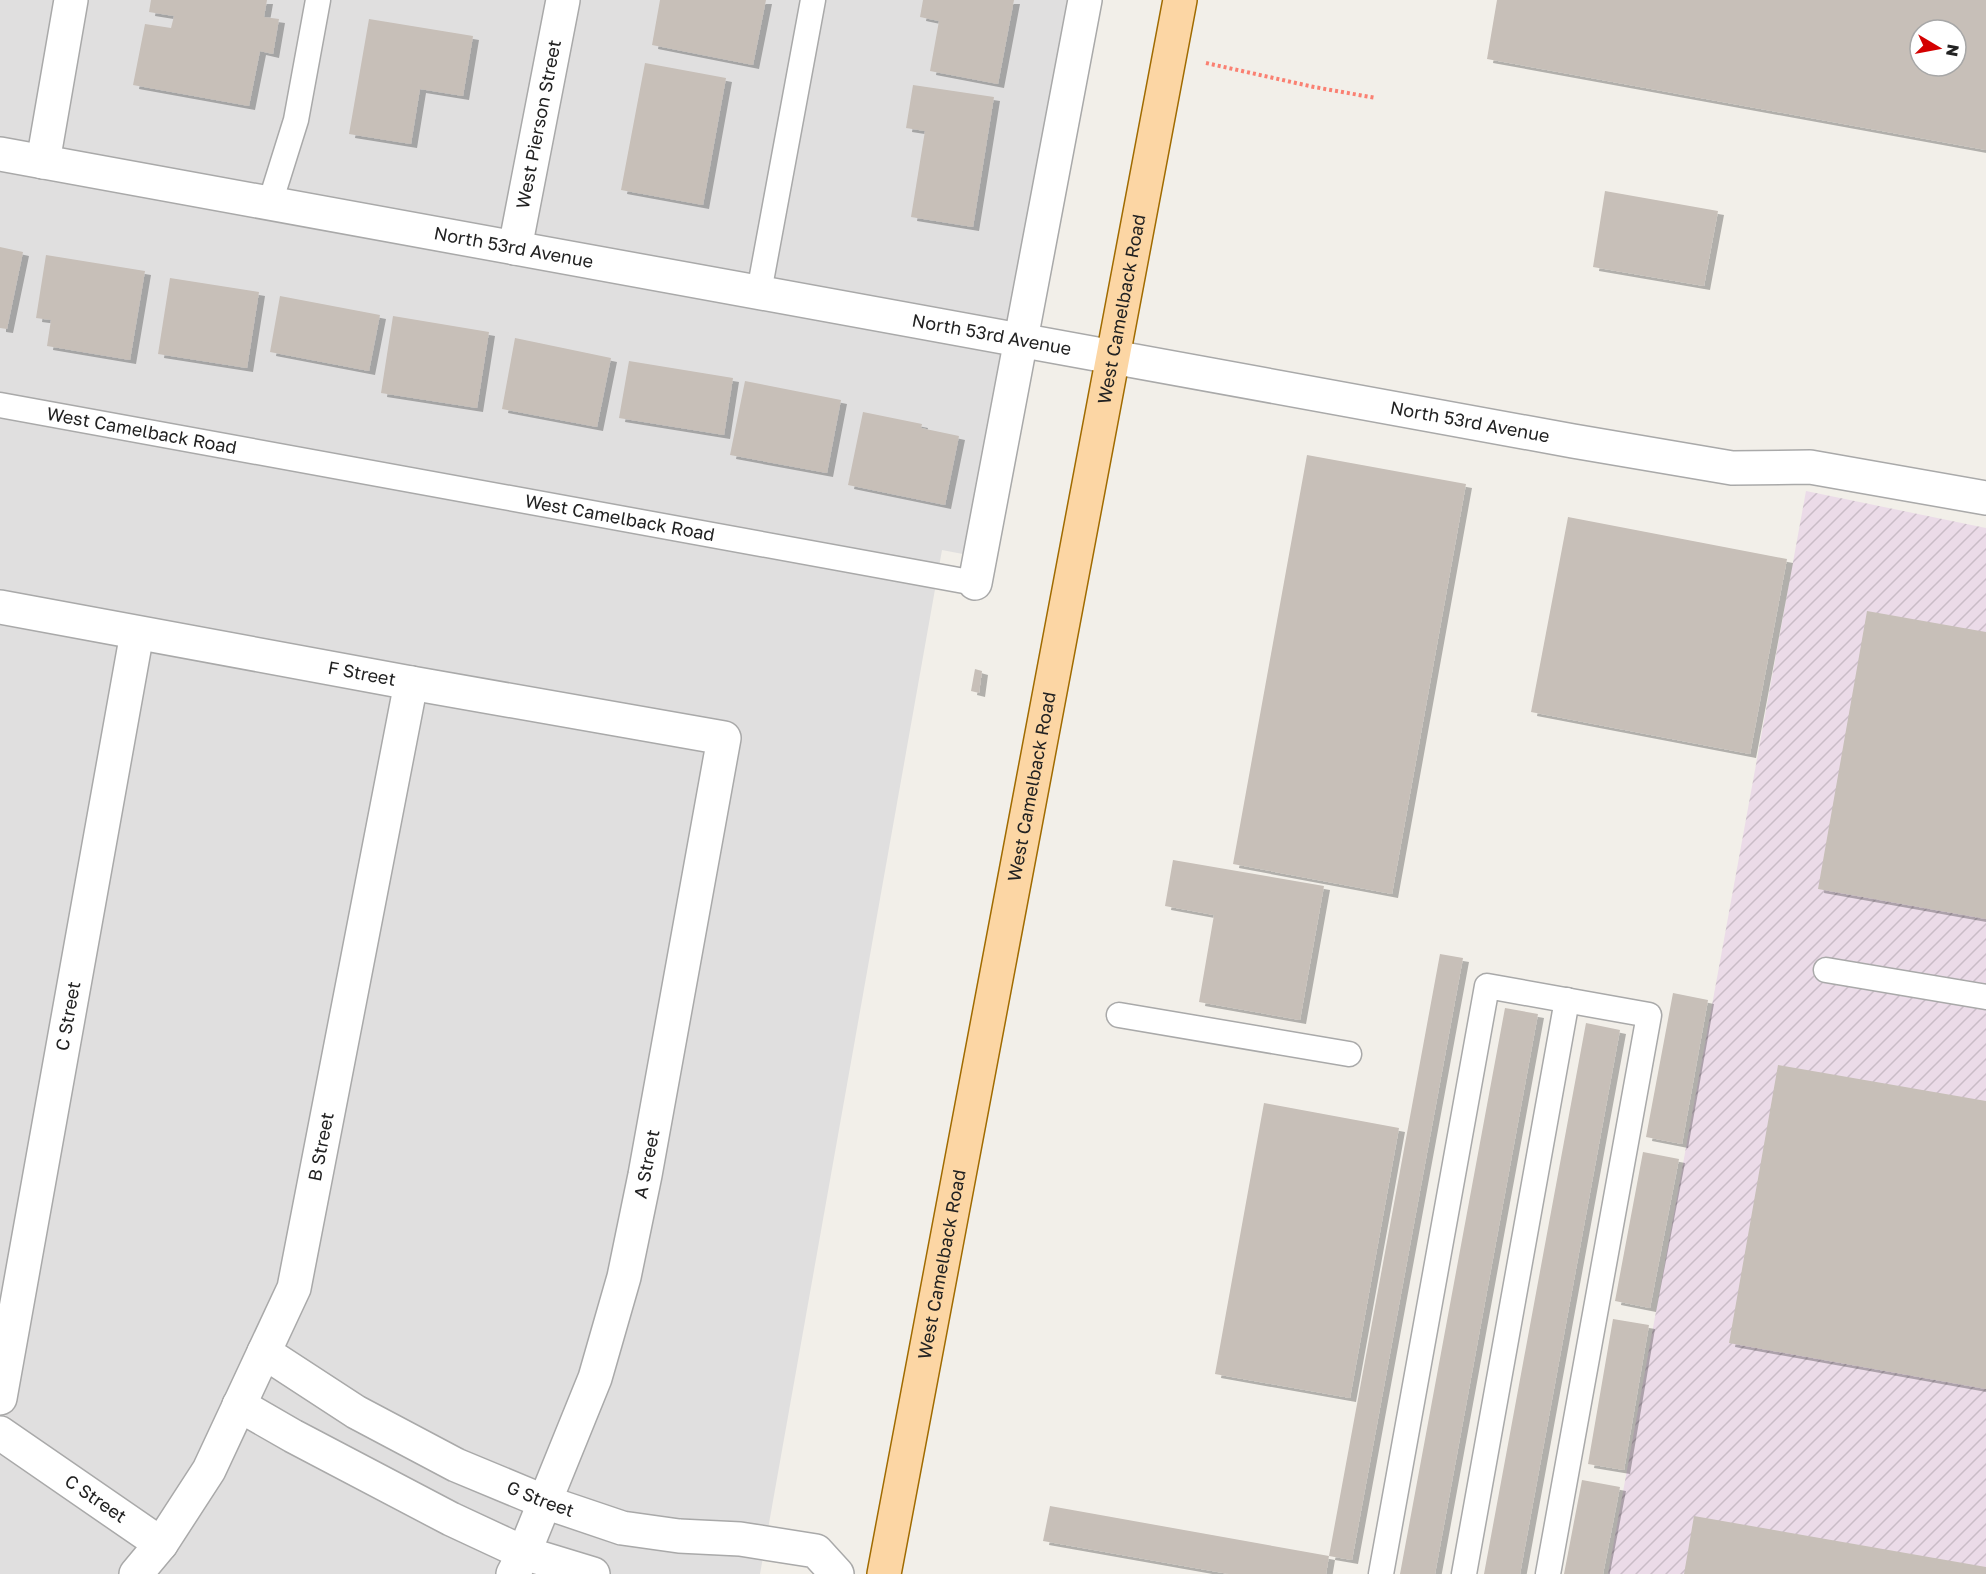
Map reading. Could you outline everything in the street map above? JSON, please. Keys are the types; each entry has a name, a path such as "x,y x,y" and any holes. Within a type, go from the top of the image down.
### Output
{"main road":[{"name":"West Camelback Road","path":"884,1574 1180,0"}],"street":[{"path":"43,162 71,0"},
{"name":"West Pierson Street","path":"515,248 563,0"},
{"name":"West Camelback Road","path":"975,583 1085,0"},
{"name":"North 53rd Avenue","path":"0,154 1732,468 1810,466 1986,498"},
{"name":"F Street","path":"0,607 724,738"},
{"name":"C Street","path":"0,1398 138,633"},
{"name":"B Street","path":"136,1574 161,1544 209,1470 294,1287 411,683"},
{"name":"A Street","path":"519,1564 595,1378 624,1277 645,1175 724,738"},
{"name":"G Street","path":"264,1352 356,1412 456,1465 545,1502 621,1528 679,1536 740,1539 816,1551 837,1574"},
{"path":"239,1405 451,1519 519,1564 593,1574"},
{"name":"C Street","path":"0,1433 161,1544"}],"lane":[{"path":"270,203 296,120 318,0"},
{"path":"759,292 813,0"},
{"name":"West Camelback Road","path":"0,405 975,583"},
{"path":"1826,970 1986,997"},
{"path":"1381,1574 1487,986 1649,1015 1548,1574"},
{"path":"1464,1574 1567,1000"},
{"path":"1119,1015 1349,1054"}],"path":[{"path":"1170,55 1314,87 1376,98"}],"shaded area":[{"path":"0,0 1070,0 968,555 942,550 760,1574 0,1574"},
{"path":"1806,491 1986,528 1986,1574 1608,1574"}],"building":[{"path":"151,0 267,0 264,17 279,19 273,54 260,51 249,106 133,85 145,24 171,28 174,16 149,12"},
{"path":"660,0 766,0 753,65 652,45"},
{"path":"923,0 1014,0 998,84 930,71 939,21 920,17"},
{"path":"1497,0 1986,0 1986,150 1487,59"},
{"path":"369,19 473,36 463,96 420,89 411,144 349,134"},
{"path":"645,63 726,78 703,205 621,190"},
{"path":"913,85 994,97 973,227 911,217 925,131 906,128"},
{"path":"1605,191 1718,211 1704,286 1593,267"},
{"path":"0,247 23,252 7,329 0,328"},
{"path":"46,255 145,271 130,360 47,346 51,320 36,318"},
{"path":"170,278 259,292 247,368 158,354"},
{"path":"280,296 380,315 369,371 270,352"},
{"path":"393,316 489,332 477,408 381,393"},
{"path":"515,338 611,358 597,427 502,409"},
{"path":"629,361 733,378 724,435 619,418"},
{"path":"745,381 841,400 827,473 730,455"},
{"path":"863,412 922,424 921,428 959,436 945,505 848,485"},
{"path":"1307,455 1466,484 1392,894 1233,864"},
{"path":"1568,517 1787,559 1750,754 1531,712"},
{"path":"1867,611 1986,632 1986,919 1818,889"},
{"path":"975,669 982,671 979,693 971,691"},
{"path":"1173,860 1324,886 1300,1020 1199,1002 1214,915 1165,906"},
{"path":"1440,954 1463,958 1352,1560 1329,1556"},
{"path":"1673,993 1708,1000 1682,1144 1646,1137"},
{"path":"1505,1008 1538,1014 1435,1574 1400,1574"},
{"path":"1586,1023 1620,1030 1520,1574 1484,1574"},
{"path":"1778,1065 1986,1101 1986,1389 1729,1343"},
{"path":"1264,1103 1399,1128 1350,1398 1215,1374"},
{"path":"1643,1152 1679,1159 1650,1308 1615,1301"},
{"path":"1613,1319 1649,1325 1624,1470 1588,1464"},
{"path":"1582,1480 1620,1487 1603,1574 1564,1574"},
{"path":"1050,1506 1329,1556 1326,1574 1229,1574 1043,1541"},
{"path":"1694,1516 1986,1567 1986,1574 1684,1574"}]}
